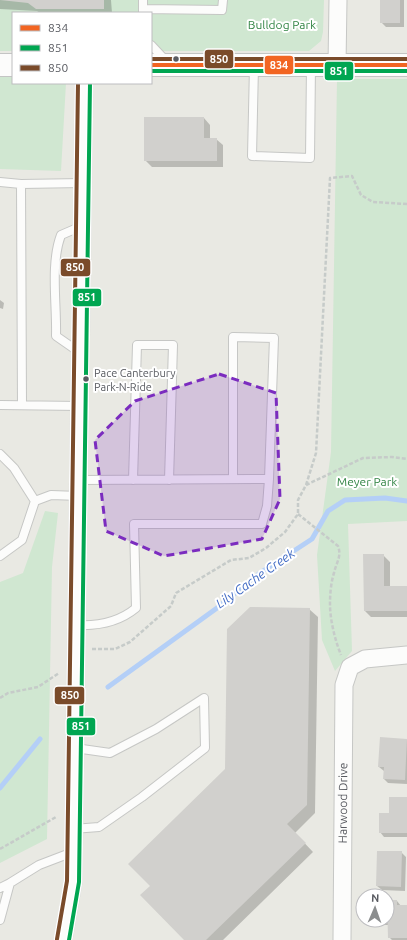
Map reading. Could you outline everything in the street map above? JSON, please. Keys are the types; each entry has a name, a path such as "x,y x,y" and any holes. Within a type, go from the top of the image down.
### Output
{"street":[{"path":"337,65 338,0"},
{"path":"0,65 12,65"},
{"path":"161,65 407,65"},
{"path":"63,940 73,882 80,488 84,84"},
{"path":"350,667 365,659 407,655"},
{"name":"Harwood Drive","path":"342,940 344,686 350,667"}],"lane":[{"path":"143,0 143,11 222,10 223,0"},
{"path":"152,47 161,65"},
{"path":"254,65 252,156 310,158 311,65"},
{"path":"0,182 21,184 83,183"},
{"path":"21,184 22,406"},
{"path":"81,353 56,336 55,263 57,245 61,235 83,226"},
{"path":"78,625 96,626 124,617 136,608 134,524 262,524 267,506 269,479 274,338 233,337 233,479"},
{"path":"132,480 137,345 173,345 169,480"},
{"path":"0,405 80,406"},
{"path":"0,454 12,466 35,501"},
{"path":"35,501 51,495 80,488 132,480 269,479"},
{"path":"0,556 22,540 35,501"},
{"path":"73,829 99,827 142,797 205,748 204,698 156,729 110,753 75,748"},
{"path":"0,888 39,865 73,852"},
{"path":"0,920 10,883"}],"path":[{"path":"92,649 115,649 130,642 171,606 176,593 231,560 249,558 266,548 285,532 298,514 298,500 306,485 316,453 330,178 352,176 361,195 373,202 407,204"},
{"path":"306,485 363,458 392,457 407,459"},
{"path":"298,514 338,546 340,559 334,573 330,604 337,643 343,658 350,667"},
{"path":"0,698 8,693 38,687 63,670"},
{"path":"0,849 56,818"}],"highlighted area":[{"path":"219,374 276,393 280,499 262,539 164,556 106,531 95,440 135,401"}],"green space":[{"name":"Bulldog Park","path":"0,0 324,0 323,32 321,41 309,51 152,51 152,12 12,12 12,51 0,51"},
{"path":"0,76 12,76 12,84 66,84 61,171 0,169"},
{"name":"Meyer Park","path":"337,79 407,79 407,521 348,524 352,651 335,671 322,640 317,555 331,452"},
{"path":"45,511 58,513 52,567 47,839 0,863 0,582 23,573"}],"building":[{"path":"0,0 104,0 104,9 36,9 28,3"},
{"path":"380,0 400,0 400,23 380,23"},
{"path":"144,117 204,117 204,138 217,138 217,161 144,161"},
{"path":"363,554 384,554 384,586 407,586 407,611 364,611"},
{"path":"250,607 310,608 307,805 287,824 306,843 206,940 184,940 140,895 150,886 128,864 225,769 227,629"},
{"path":"380,737 407,739 405,780 383,779 384,767 378,767"},
{"path":"389,797 407,797 407,833 379,833 379,813 389,813"},
{"path":"377,851 402,851 401,887 376,886"},
{"path":"395,900 397,900 397,905 407,905 407,938 388,938 388,928 395,928"}],"waterway":[{"name":"Lily Cache Creek","path":"108,687 217,608 260,573 312,539 328,511 345,500 385,498 407,501"},
{"name":"Lily Cache Creek","path":"0,788 40,739"}],"transit line":[{"name":"850","path":"152,59 407,59"},
{"name":"834","path":"152,65 407,65"},
{"name":"851","path":"152,71 407,71"},
{"name":"850","path":"57,939 67,881 78,84"},
{"name":"851","path":"69,940 79,882 90,84"}],"place":[{"name":"Pace Canterbury Park-N-Ride","path":"86,379"}]}
